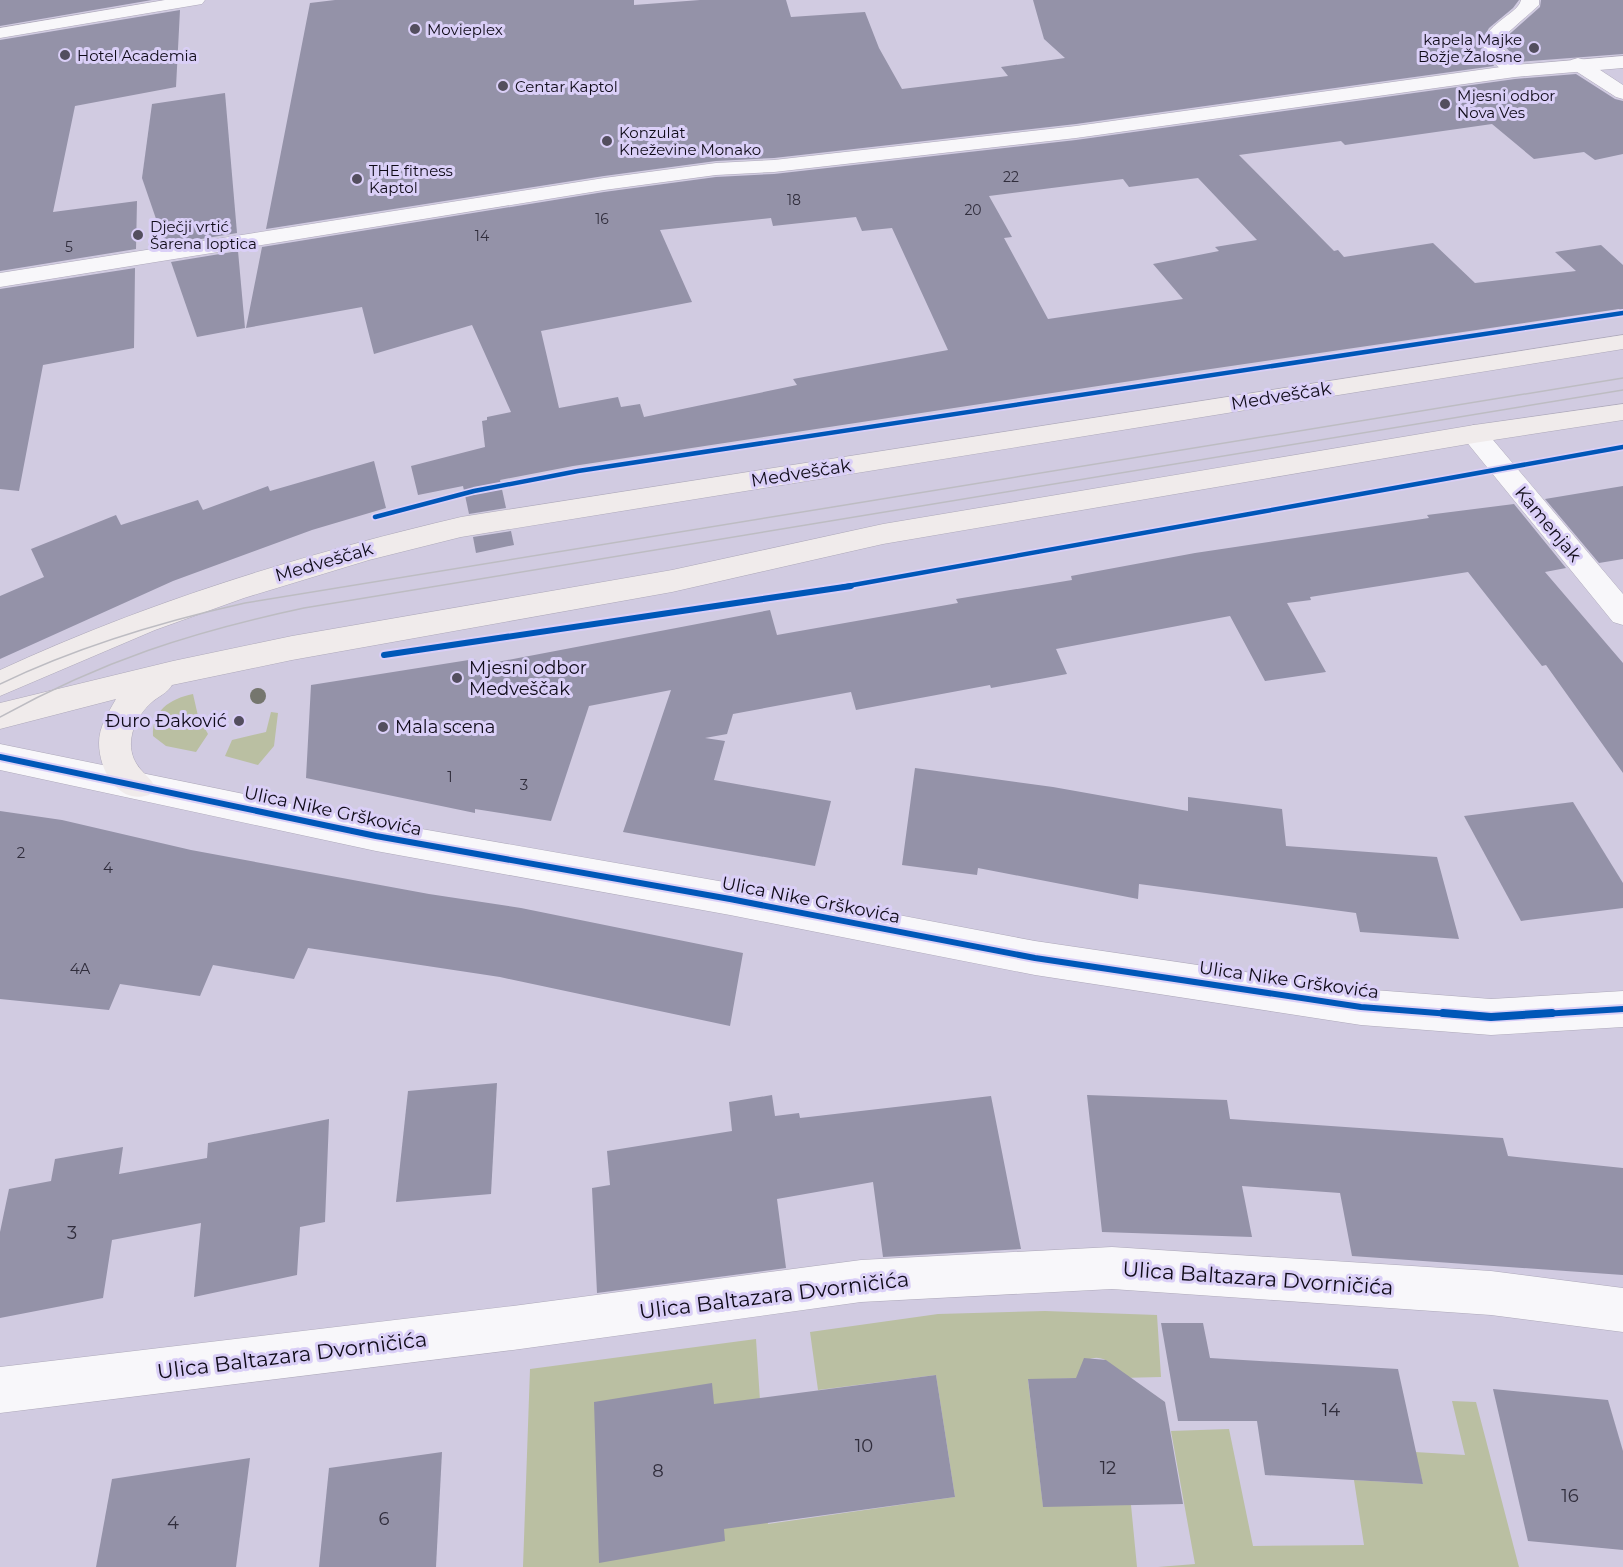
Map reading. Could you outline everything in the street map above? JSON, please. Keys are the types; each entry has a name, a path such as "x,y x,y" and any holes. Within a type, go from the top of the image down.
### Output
{"main road":[{"name":"Medveščak","path":"0,684 154,618 257,581 343,555 461,527 1623,342"},
{"path":"0,717 173,673 292,648 672,581 883,534 1474,434 1623,412"},
{"path":"137,785 121,770 114,740 117,726 134,698 150,685 173,673"}],"street":[{"path":"0,33 196,0"},
{"path":"1515,71 1505,63 1491,45 1492,36 1497,29 1522,14 1530,5 1530,0"},
{"path":"0,280 604,184 716,169 774,166 1076,132 1515,71 1623,62"},
{"path":"1578,64 1623,93"},
{"name":"Kamenjak","path":"1474,434 1623,614"},
{"name":"Ulica Nike Grškovića","path":"0,757 376,837 730,899 1035,958 1360,1007 1491,1017 1623,1009"},
{"name":"Ulica Baltazara Dvorničića","path":"0,1390 513,1328 861,1281 1112,1268 1491,1293 1623,1310"}],"green space":[{"path":"193,694 198,716 208,734 196,752 166,746 153,736 155,720 170,703"},
{"path":"271,712 278,713 274,746 258,765 225,756 232,740 266,732"},
{"path":"1045,1311 1157,1315 1161,1377 1120,1378 1107,1361 1093,1358 1087,1360 1078,1378 1028,1380 1043,1506 1131,1505 1137,1567 523,1567 530,1369 756,1339 768,1524 955,1497 936,1375 818,1390 810,1332 938,1314"},
{"path":"1452,1401 1476,1402 1519,1567 1158,1567 1195,1564 1171,1431 1229,1429 1253,1546 1364,1545 1354,1480 1423,1484 1415,1452 1465,1455"}],"building":[{"path":"0,0 152,0 0,26"},
{"path":"335,0 634,0 634,5 700,0 786,0 791,17 865,12 879,48 902,89 1008,76 1001,67 1065,58 1044,39 1033,0 1519,0 1489,28 1480,44 1494,66 1076,124 774,158 716,161 604,176 266,229 310,3"},
{"path":"1541,0 1623,0 1623,54 1519,62 1503,44 1504,39 1540,7"},
{"path":"180,10 176,87 75,106 53,212 137,201 136,249 0,271 0,40"},
{"path":"1576,74 1615,99 1623,101 1623,154 1595,160 1584,152 1534,159 1492,124 1345,145 1341,141 1239,155 1334,251 1338,250 1344,257 1433,243 1475,283 1576,271 1555,252 1601,245 1623,265 1623,313 1619,309 573,466 500,480 506,508 469,514 463,486 418,495 411,466 485,447 482,421 487,420 487,417 511,412 472,325 374,354 362,307 246,328 262,247 604,192 716,177 774,174 1076,140 1515,79","holes":["1198,178 1257,240 1215,247 1219,251 1153,264 1183,299 1048,319 1004,238 1012,237 989,196 1123,179 1129,187","856,217 862,231 892,228 948,350 793,379 797,385 644,417 640,404 621,407 618,397 559,408 541,331 692,302 660,230 771,218 773,226"]},
{"path":"225,93 237,233 165,245 142,178 152,104"},
{"path":"238,251 245,328 197,337 171,262"},
{"path":"135,268 134,348 43,365 19,491 0,489 0,289"},
{"path":"374,461 386,508 312,530 173,581 0,659 0,596 44,577 31,549 116,515 121,525 198,500 203,510 268,486 270,491"},
{"path":"1623,486 1623,559 1599,563 1545,499"},
{"path":"1514,504 1566,568 1545,572 1623,663 1623,773 1546,665 1542,666 1468,572 1310,597 1311,600 1287,603 1326,672 1265,681 1230,616 1056,649 1067,674 991,688 990,685 856,710 851,692 733,714 727,734 705,738 725,741 714,780 831,801 815,866 623,832 671,690 589,706 551,821 475,809 475,813 306,778 311,685 475,659 476,666 770,610 777,635 958,603 956,599 1072,580 1071,576 1195,553 1429,518 1427,515"},
{"path":"511,531 514,545 476,553 473,537"},
{"path":"915,768 1053,787 1188,811 1188,797 1282,809 1286,846 1437,857 1459,939 1360,932 1356,913 1139,884 1138,899 978,868 977,875 902,865"},
{"path":"1573,802 1623,883 1623,908 1521,921 1464,816"},
{"path":"0,811 62,820 191,850 429,894 521,908 743,953 730,1026 500,977 308,948 294,979 213,965 200,996 120,984 109,1010 0,999"},
{"path":"497,1083 491,1194 396,1202 408,1091"},
{"path":"772,1095 775,1116 799,1113 800,1118 991,1096 1021,1249 883,1257 873,1182 777,1199 786,1268 597,1293 592,1188 610,1185 607,1151 732,1131 729,1102"},
{"path":"1087,1095 1227,1100 1230,1119 1503,1138 1508,1156 1623,1168 1623,1275 1352,1256 1340,1193 1242,1186 1252,1237 1102,1232"},
{"path":"329,1119 325,1222 300,1227 297,1275 194,1297 201,1223 112,1240 103,1298 0,1318 0,1232 9,1189 51,1181 55,1159 123,1147 119,1174 207,1158 208,1143"},
{"path":"1161,1323 1203,1323 1210,1358 1398,1369 1423,1484 1265,1475 1257,1421 1178,1421"},
{"path":"1084,1358 1106,1360 1165,1402 1183,1504 1043,1507 1028,1379 1076,1378"},
{"path":"936,1375 955,1497 724,1529 725,1541 599,1563 594,1402 712,1383 714,1404"},
{"path":"1493,1389 1608,1400 1623,1451 1623,1550 1528,1541"},
{"path":"442,1452 436,1567 319,1567 329,1468"},
{"path":"250,1458 236,1567 96,1567 112,1479"}],"tram line":[{"path":"0,684 30,670 120,636 245,603 1623,378"},
{"path":"0,717 75,680 148,650 223,627 304,608 1623,390"}],"cycle path":[{"path":"375,517 474,491 578,471 1623,313"},
{"path":"384,655 859,584 1623,447"},
{"path":"0,757 376,836 730,899 1035,958 1361,1007 1491,1017 1623,1009"}],"place":[{"name":"Movieplex","path":"415,29"},
{"name":"kapela Majke Božje Žalosne","path":"1534,48"},
{"name":"Hotel Academia","path":"65,55"},
{"name":"Centar Kaptol","path":"503,86"},
{"name":"Mjesni odbor Nova Ves","path":"1445,104"},
{"name":"Konzulat Kneževine Monako","path":"607,141"},
{"name":"THE fitness Kaptol","path":"357,179"},
{"name":"Dječji vrtić Šarena loptica","path":"138,235"},
{"name":"Mjesni odbor Medveščak","path":"457,678"},
{"name":"Đuro Đaković","path":"239,721"},
{"name":"Mala scena","path":"383,727"}]}
